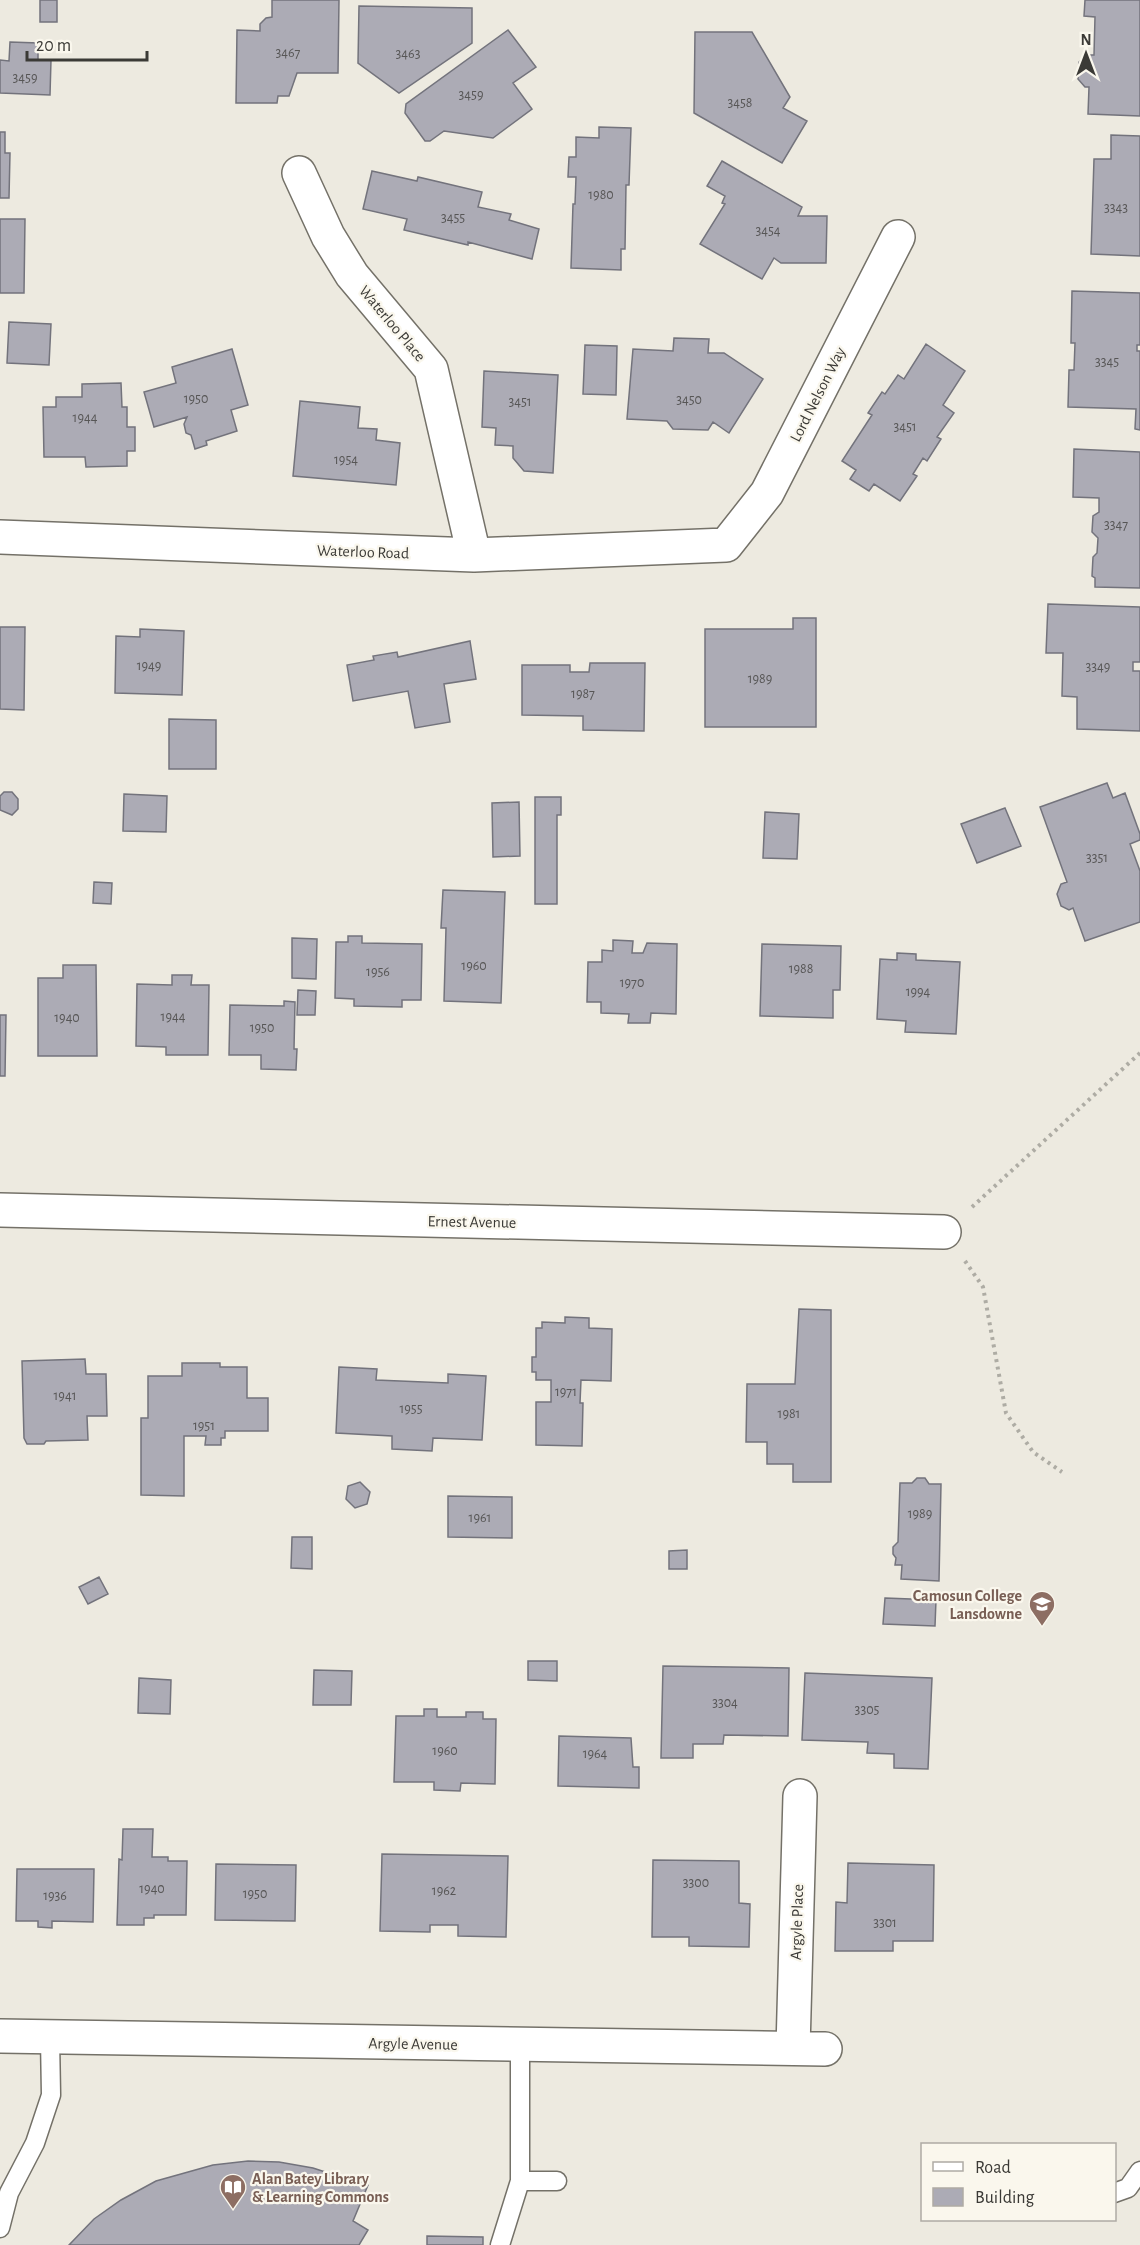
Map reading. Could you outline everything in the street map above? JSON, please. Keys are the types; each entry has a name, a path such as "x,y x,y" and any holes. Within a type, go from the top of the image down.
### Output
{"street":[{"name":"Waterloo Place","path":"299,173 328,236 352,275 431,369 474,555"},
{"name":"Lord Nelson Way","path":"726,545 767,493 898,237"},
{"name":"Waterloo Road","path":"0,537 474,555 726,545"},
{"name":"Ernest Avenue","path":"0,1210 944,1232"},
{"name":"Argyle Place","path":"793,2048 800,1796"},
{"name":"Argyle Avenue","path":"0,2036 825,2049"}],"lane":[{"path":"0,2228 9,2193 35,2143 51,2095 50,2038"},
{"path":"500,2245 520,2181 520,2045"},
{"path":"1116,2192 1128,2188 1140,2171"},
{"path":"520,2181 557,2181"}],"path":[{"path":"1062,1472 1033,1452 1006,1413 983,1287 944,1232 1140,1053"}],"building":[{"path":"40,0 57,0 57,22 40,22"},
{"path":"272,0 339,0 338,73 297,73 289,96 278,96 277,103 236,103 237,30 260,31 260,24 266,18 272,17"},
{"path":"1085,0 1140,0 1140,116 1088,114 1089,87 1085,87 1078,79 1079,62 1087,55 1094,55 1095,17 1084,16"},
{"path":"359,6 472,8 472,43 399,93 358,63"},
{"path":"508,30 536,67 513,83 532,109 493,138 444,131 430,141 425,141 405,113 406,104"},
{"path":"695,32 752,32 790,97 783,108 807,121 782,163 694,113"},
{"path":"10,42 38,43 38,60 51,60 50,95 0,93 0,60 9,61"},
{"path":"599,127 631,128 629,185 626,185 625,249 621,249 621,270 571,268 576,177 568,177 569,157 576,157 576,137 599,138"},
{"path":"0,132 5,132 5,153 10,153 9,198 0,198"},
{"path":"1111,135 1140,136 1140,256 1091,254 1094,159 1111,159"},
{"path":"722,161 802,207 798,216 827,216 826,263 781,263 774,258 762,279 700,244 725,204 722,203 725,196 707,186"},
{"path":"372,171 417,181 418,177 482,192 478,207 511,214 509,220 539,229 532,259 468,242 468,245 404,230 407,219 363,209"},
{"path":"0,219 25,219 24,293 0,293"},
{"path":"1072,291 1140,293 1140,345 1137,345 1137,351 1140,351 1140,430 1135,429 1136,409 1068,407 1069,370 1074,370 1075,343 1071,343"},
{"path":"9,322 51,324 49,365 7,363"},
{"path":"674,338 709,339 708,353 724,353 763,379 729,433 713,422 708,430 673,429 667,421 627,419 633,349 673,351"},
{"path":"926,344 965,371 943,405 954,413 937,437 941,439 927,461 923,458 913,474 917,476 900,501 874,484 869,491 850,479 856,470 842,461 872,415 868,413 882,392 885,394 898,375 904,379"},
{"path":"585,345 617,346 616,395 583,394"},
{"path":"232,349 248,405 231,410 237,431 206,441 207,445 195,449 191,435 186,433 184,424 187,417 154,427 144,392 176,383 172,367"},
{"path":"484,371 558,375 553,473 524,471 513,458 513,446 495,445 496,428 482,427"},
{"path":"121,383 122,407 127,407 127,427 135,427 135,451 127,451 127,466 86,467 85,457 44,457 43,407 56,407 56,397 82,397 82,384"},
{"path":"300,401 360,407 358,428 377,429 376,440 400,443 396,485 293,476"},
{"path":"1074,449 1140,452 1140,588 1095,587 1095,578 1092,576 1093,557 1097,553 1098,538 1092,532 1093,516 1099,512 1099,498 1073,497"},
{"path":"1048,604 1140,607 1140,662 1133,662 1133,671 1140,671 1140,731 1077,729 1077,697 1062,696 1063,653 1046,653"},
{"path":"793,618 816,618 816,727 705,727 705,629 793,629"},
{"path":"0,627 25,627 24,710 0,709"},
{"path":"140,629 184,631 182,695 115,693 116,636 140,637"},
{"path":"470,641 476,679 444,684 450,722 415,728 408,691 353,701 347,665 374,660 373,656 397,652 398,657"},
{"path":"590,663 645,663 644,731 583,730 583,716 522,715 522,665 570,665 570,672 589,672"},
{"path":"169,719 216,720 216,769 169,769"},
{"path":"1107,783 1113,798 1125,793 1140,834 1140,840 1130,844 1140,871 1140,922 1085,941 1073,908 1069,910 1061,906 1057,894 1061,884 1067,882 1040,807"},
{"path":"4,792 12,792 18,799 18,809 12,815 0,810 0,796"},
{"path":"124,794 167,796 166,832 123,831"},
{"path":"535,797 561,797 561,815 557,815 557,904 535,904"},
{"path":"519,802 520,856 493,857 492,803"},
{"path":"1005,808 1021,846 977,863 961,824"},
{"path":"765,812 799,814 797,859 763,858"},
{"path":"94,882 112,883 111,904 93,903"},
{"path":"443,890 505,892 501,1003 444,1001 446,928 441,928"},
{"path":"348,936 362,936 362,943 422,944 421,1000 402,1000 402,1007 354,1006 354,999 335,998 336,942 348,942"},
{"path":"292,938 317,939 316,979 292,978"},
{"path":"613,940 633,941 632,953 643,953 647,943 677,944 676,1014 651,1013 650,1023 628,1023 629,1014 601,1013 601,1002 587,1002 588,962 602,962 602,950 613,951"},
{"path":"762,944 841,946 840,990 833,990 833,1018 760,1016"},
{"path":"897,953 916,954 916,960 960,962 956,1034 905,1032 906,1021 877,1019 880,959 897,960"},
{"path":"63,965 96,965 97,1056 38,1056 38,978 63,978"},
{"path":"172,975 192,975 191,985 209,985 208,1055 166,1055 166,1047 136,1046 137,984 172,985"},
{"path":"298,990 316,991 315,1015 297,1015"},
{"path":"284,1001 295,1002 296,1070 261,1069 261,1055 229,1055 230,1005 284,1006"},
{"path":"0,1015 6,1015 5,1076 0,1076"},
{"path":"799,1309 831,1310 831,1482 793,1482 793,1464 767,1464 767,1442 746,1442 747,1384 795,1384"},
{"path":"565,1317 589,1318 589,1328 612,1329 611,1381 581,1380 582,1446 536,1445 536,1402 551,1402 551,1380 536,1380 536,1372 532,1372 532,1357 536,1357 536,1328 542,1328 542,1322 565,1323"},
{"path":"85,1359 86,1374 106,1374 107,1416 87,1416 88,1440 27,1444 24,1438 22,1361"},
{"path":"182,1363 220,1363 220,1367 247,1367 247,1398 268,1398 268,1431 225,1431 225,1438 221,1438 221,1445 205,1445 206,1436 184,1436 184,1496 141,1495 141,1418 148,1418 148,1376 182,1376"},
{"path":"339,1367 377,1369 376,1380 448,1383 448,1374 486,1376 482,1440 433,1438 432,1451 392,1449 392,1436 336,1433"},
{"path":"917,1478 925,1478 929,1484 941,1484 939,1581 901,1579 902,1565 895,1565 893,1547 898,1542 900,1483 912,1483"},
{"path":"360,1482 370,1492 367,1504 355,1508 346,1499 348,1486"},
{"path":"448,1496 512,1497 512,1538 448,1537"},
{"path":"292,1537 312,1537 312,1569 291,1568"},
{"path":"687,1550 687,1569 669,1569 669,1551"},
{"path":"99,1577 108,1594 88,1604 79,1587"},
{"path":"885,1598 936,1600 935,1626 883,1624"},
{"path":"528,1661 557,1661 557,1681 528,1680"},
{"path":"663,1666 789,1668 788,1736 724,1735 723,1744 693,1744 693,1758 661,1758"},
{"path":"314,1670 352,1671 351,1705 313,1705"},
{"path":"805,1673 932,1678 928,1769 894,1768 894,1754 867,1753 868,1742 802,1740"},
{"path":"139,1678 171,1680 170,1714 138,1713"},
{"path":"424,1709 437,1709 437,1717 466,1717 466,1712 483,1712 483,1719 496,1719 495,1784 461,1783 460,1791 434,1790 434,1782 394,1782 396,1716 424,1716"},
{"path":"559,1736 631,1738 633,1767 639,1767 639,1788 558,1786"},
{"path":"123,1829 153,1829 152,1857 168,1857 168,1861 187,1861 186,1915 154,1915 154,1918 144,1918 144,1925 117,1925 119,1859 122,1860"},
{"path":"382,1854 508,1856 506,1937 458,1936 458,1925 430,1925 430,1932 380,1931"},
{"path":"653,1860 739,1861 739,1903 750,1904 749,1947 689,1946 689,1937 652,1937"},
{"path":"848,1863 934,1865 933,1941 893,1941 893,1951 835,1951 836,1902 847,1903"},
{"path":"216,1864 296,1865 295,1921 215,1920"},
{"path":"17,1869 94,1869 93,1922 52,1921 52,1928 38,1927 38,1921 16,1921"},
{"name":"Alan Batey Library & Learning Commons","path":"248,2161 279,2162 313,2168 350,2180 351,2177 368,2185 353,2221 368,2230 359,2245 69,2245 94,2219 121,2200 156,2181 213,2165"},
{"path":"427,2236 483,2237 483,2245 427,2245"}],"place":[{"name":"Camosun College Lansdowne","path":"1042,1627"},
{"name":"Alan Batey Library & Learning Commons","path":"233,2210"}]}
